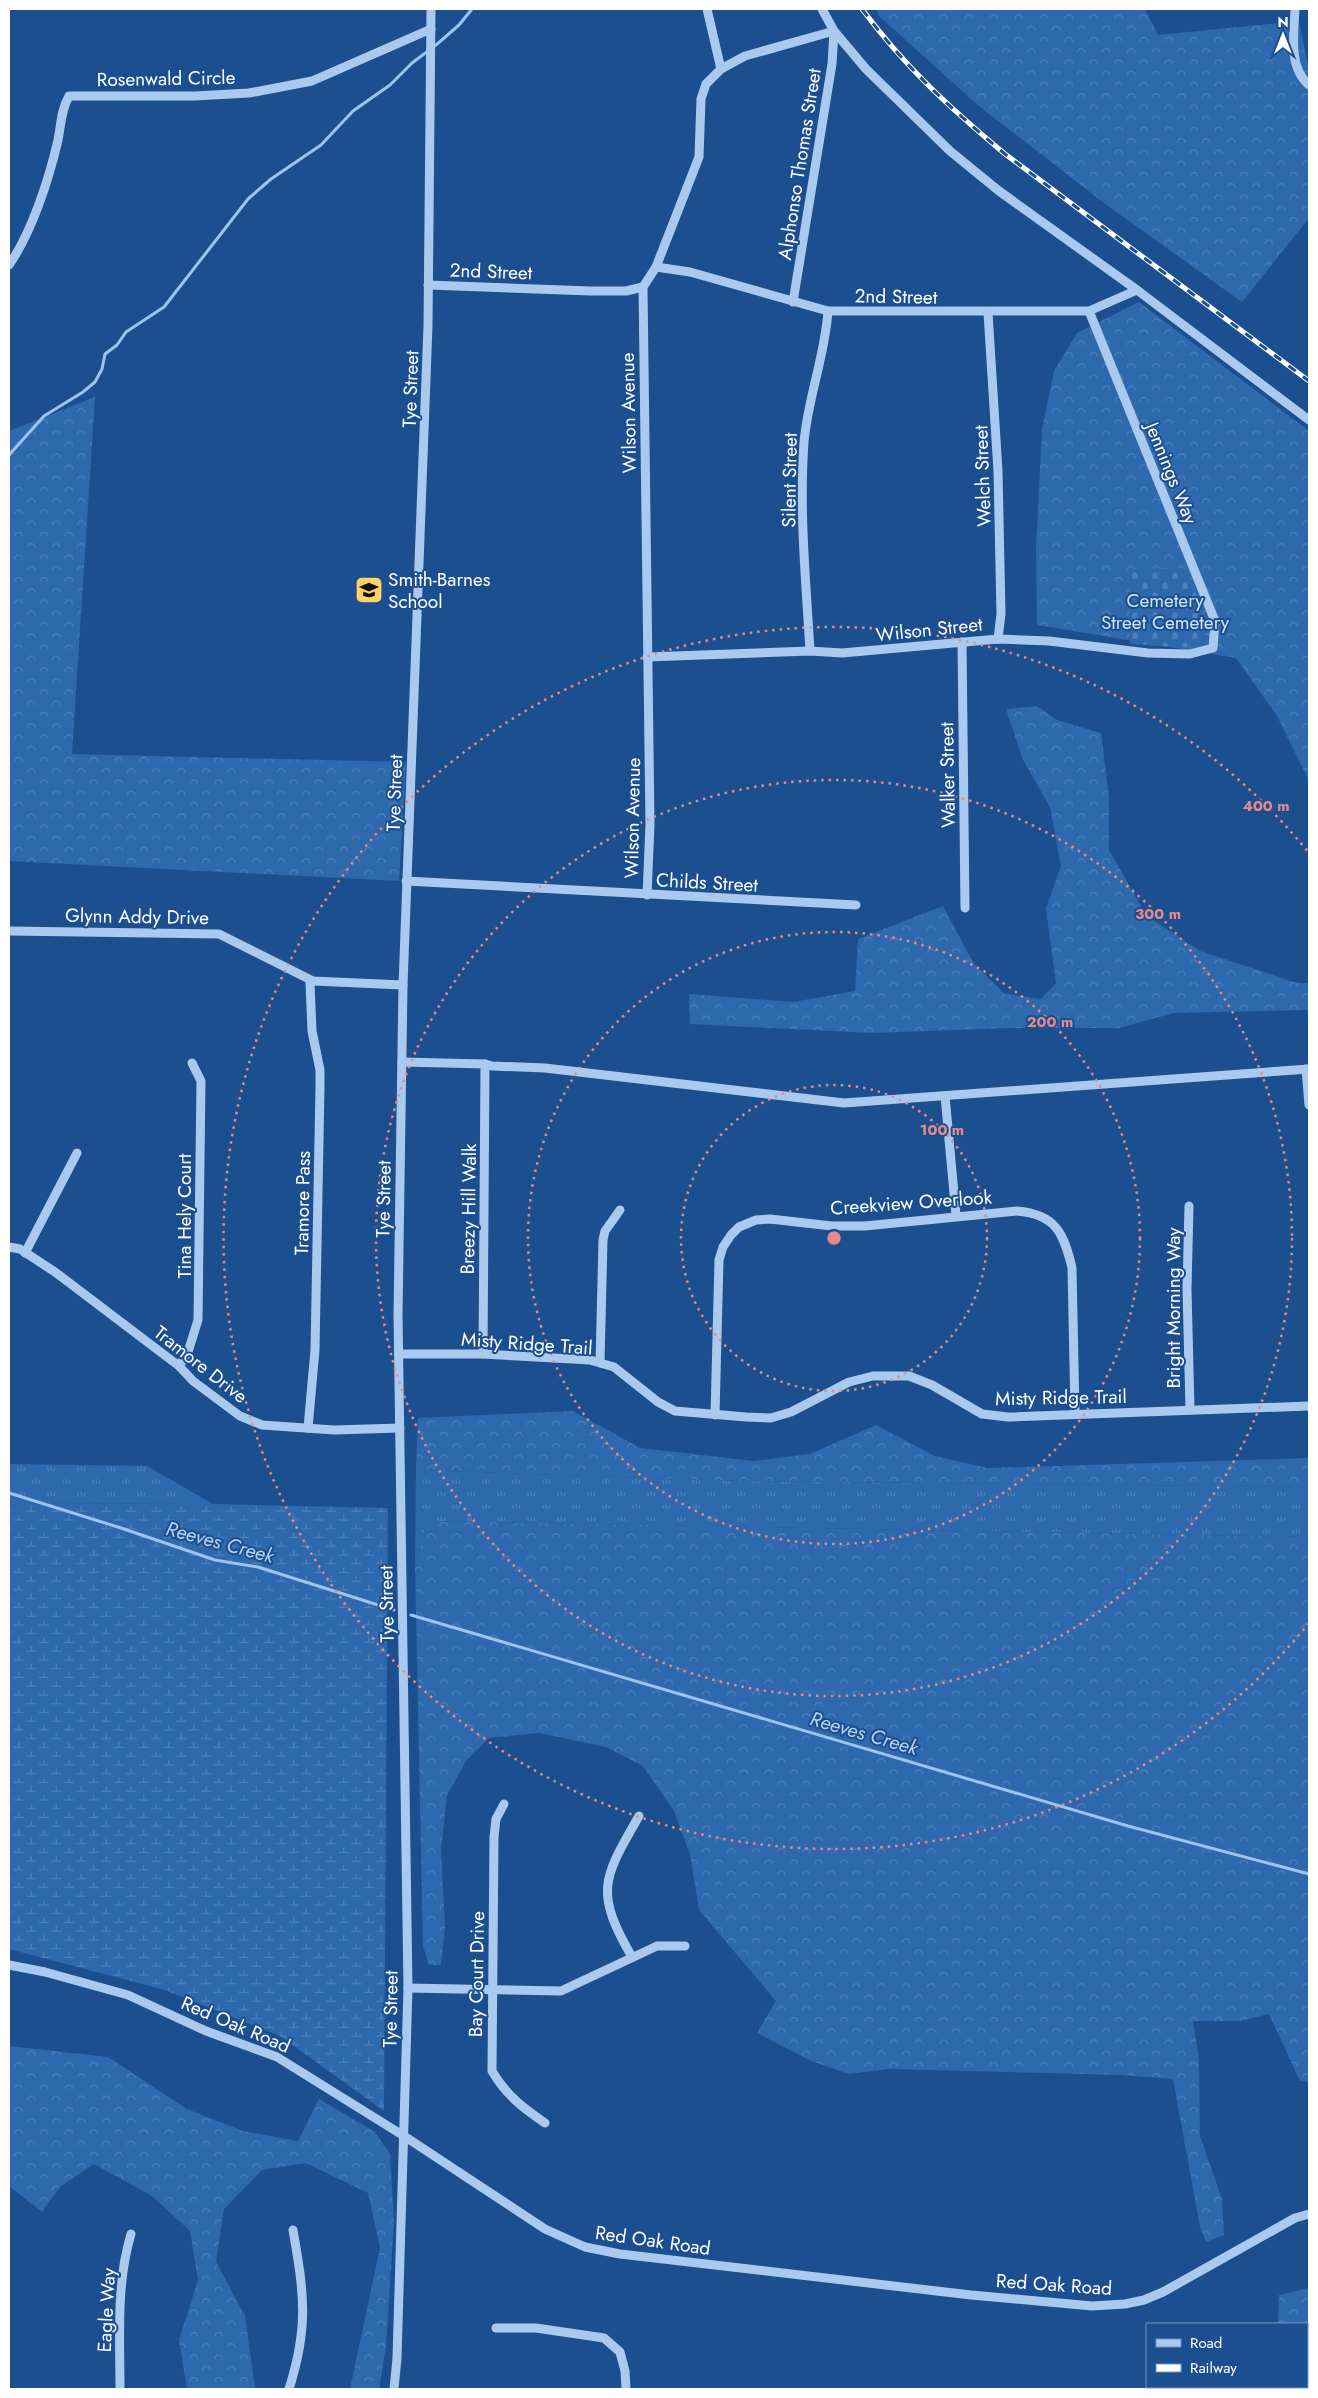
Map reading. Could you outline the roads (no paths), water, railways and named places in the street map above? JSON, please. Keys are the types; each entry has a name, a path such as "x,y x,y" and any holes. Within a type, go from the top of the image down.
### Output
{"street":[{"name":"Tye Street","path":"394,2389 398,2358 408,1988 399,1354 403,985 428,332 431,9"},
{"path":"707,9 721,69"},
{"path":"822,9 834,31 866,69 950,151 999,190 1137,290 1309,420"},
{"path":"1295,9 1295,62 1301,78 1309,85"},
{"name":"Rosenwald Circle","path":"9,264 19,250 44,188 58,141 63,107 69,96 195,96 250,93 312,81 431,29"},
{"path":"643,287 656,267 699,157 701,98 706,84 721,69 745,56 834,31"},
{"name":"Alphonso Thomas Street","path":"793,302 832,64 834,31"},
{"name":"2nd Street","path":"656,267 690,272 828,311 988,313 1089,311 1137,290"},
{"name":"2nd Street","path":"428,284 591,291 626,291 643,287"},
{"name":"Wilson Avenue","path":"643,287 650,825 647,896"},
{"name":"Silent Street","path":"810,651 803,498 804,442 808,404 826,337 828,311"},
{"name":"Jennings Way","path":"1089,311 1215,620 1213,648"},
{"name":"Welch Street","path":"988,313 998,471 1000,614 998,639"},
{"name":"Wilson Street","path":"647,657 810,651 842,653 998,639 1049,641 1148,653 1190,654 1213,648"},
{"name":"Walker Street","path":"962,642 965,908"},
{"name":"Childs Street","path":"406,881 647,896 856,905"},
{"name":"Glynn Addy Drive","path":"9,931 219,934 313,981 403,985"},
{"name":"Tramore Pass","path":"308,1428 316,1350 320,1087 320,1070 312,1030 310,983 313,981"},
{"path":"402,1062 486,1064 492,1066 545,1068 844,1103 1308,1069 1309,1105"},
{"name":"Tina Hely Court","path":"179,1366 188,1352 198,1320 200,1275 201,1081 192,1063"},
{"name":"Breezy Hill Walk","path":"483,1354 486,1064"},
{"path":"946,1096 956,1215"},
{"path":"25,1253 76,1153"},
{"name":"Bright Morning Way","path":"1189,1206 1187,1289 1190,1410"},
{"path":"600,1363 603,1240 605,1231 620,1210"},
{"name":"Creekview Overlook","path":"715,1415 719,1260 723,1247 731,1234 748,1224 770,1219 832,1226 865,1226 956,1215 1017,1211 1036,1212 1058,1230 1066,1244 1072,1268 1075,1414"},
{"name":"Tramore Drive","path":"9,1247 25,1253 55,1272 179,1366 193,1381 240,1416 262,1426 334,1430 400,1428"},
{"name":"Misty Ridge Trail","path":"399,1354 483,1354 498,1357 590,1360 614,1367 658,1402 675,1411 715,1415 771,1418 814,1402 849,1382 873,1376 909,1376 932,1385 982,1414 1008,1417 1309,1406"},
{"name":"Bay Court Drive","path":"504,1804 496,1819 494,1837 492,2072 501,2087 514,2101 545,2123"},
{"path":"632,1958 615,1928 607,1893 608,1881 616,1855 639,1816"},
{"path":"408,1988 561,1991 657,1946 685,1946"},
{"name":"Red Oak Road","path":"9,1965 45,1972 128,1995 206,2031 277,2057 404,2136 545,2229 586,2247 620,2254 971,2295 1092,2306 1125,2304 1144,2300 1216,2263 1295,2218 1309,2214"},
{"path":"289,2389 299,2357 304,2308 293,2230"},
{"name":"Eagle Way","path":"120,2389 120,2299 125,2256 131,2234"},
{"path":"496,2328 536,2328 604,2338 620,2352 625,2371 626,2389"}],"waterway":[{"path":"9,455 44,416 83,392 95,382 102,369 105,354 117,345 126,332 164,307 248,199 271,179 321,145 353,111 390,85 412,63 459,25 472,9"},
{"name":"Reeves Creek","path":"9,1493 215,1560 258,1567 394,1610"},
{"name":"Reeves Creek","path":"411,1615 1128,1826 1309,1874"}],"railway":[{"path":"862,9 895,50 929,86 1005,154 1309,381"}],"place":[{"name":"Smith-Barnes School","path":"369,590"}],"park label":[{"name":"Cemetery Street Cemetery","path":"1165,611"}]}
